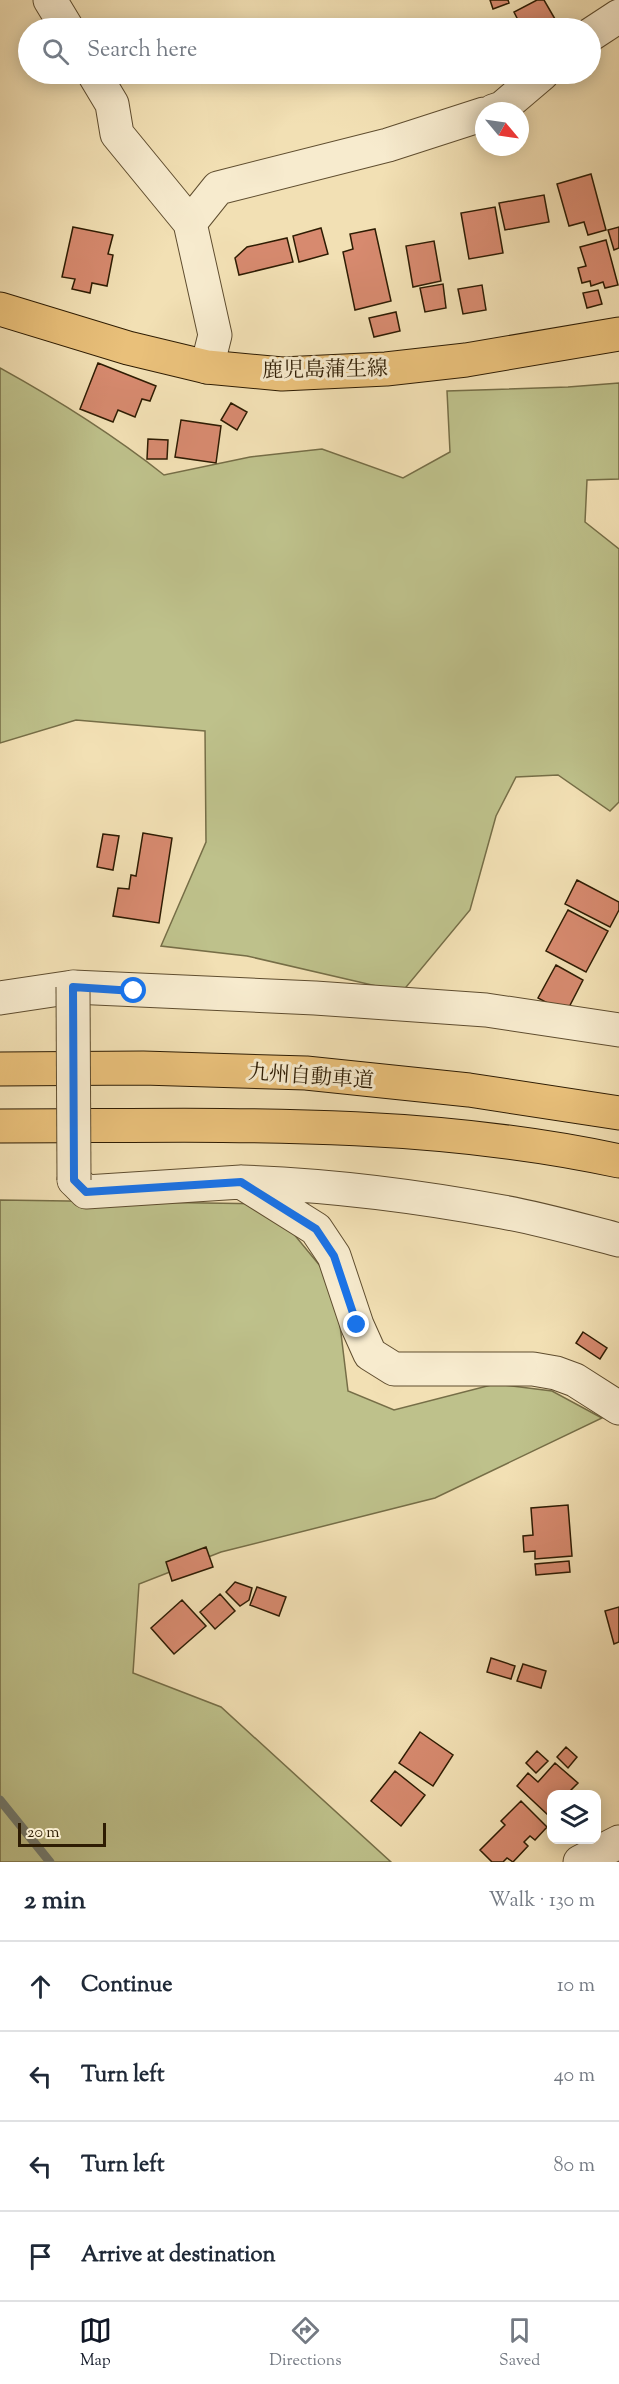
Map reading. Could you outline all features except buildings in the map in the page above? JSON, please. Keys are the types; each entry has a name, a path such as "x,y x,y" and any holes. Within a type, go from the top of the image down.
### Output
{"main road":[{"name":"鹿児島蒲生線","path":"0,309 128,348 207,367 282,374 386,369 466,360 619,334"},
{"name":"九州自動車道","path":"0,1069 143,1068 306,1073 469,1090 619,1113"},
{"path":"0,1126 304,1126 462,1137 619,1161"}],"street":[{"path":"50,0 61,18"},
{"path":"601,28 619,16"},
{"path":"100,84 112,104 117,134 190,223 215,334 207,367"},
{"path":"509,102 530,84"},
{"path":"190,223 218,188 388,145 475,117"},
{"path":"73,987 74,1180 86,1192 241,1182 311,1184 504,1212 619,1240"},
{"path":"0,998 73,987 315,998 486,1010 619,1030"},
{"path":"241,1182 316,1229 334,1256 357,1325 370,1354 394,1370 533,1370 556,1373 575,1380 619,1408"},
{"path":"580,1862 619,1842"}],"green space":[{"path":"0,368 84,418 125,445 164,475 250,457 322,449 403,478 450,452 447,391 619,383 619,479 587,480 585,522 619,549 619,802 610,811 558,775 516,777 496,816 470,910 402,992 247,956 161,946 206,842 205,731 76,720 0,743"},
{"path":"0,1200 269,1204 335,1284 348,1391 394,1410 495,1384 552,1391 602,1418 435,1498 221,1552 139,1584 133,1673 221,1707 391,1862 0,1862"}],"waterway":[{"path":"0,1800 50,1862"}],"route":[{"path":"134,991 73,987 74,1180 86,1192 241,1182 316,1229 334,1256 357,1325"}]}
